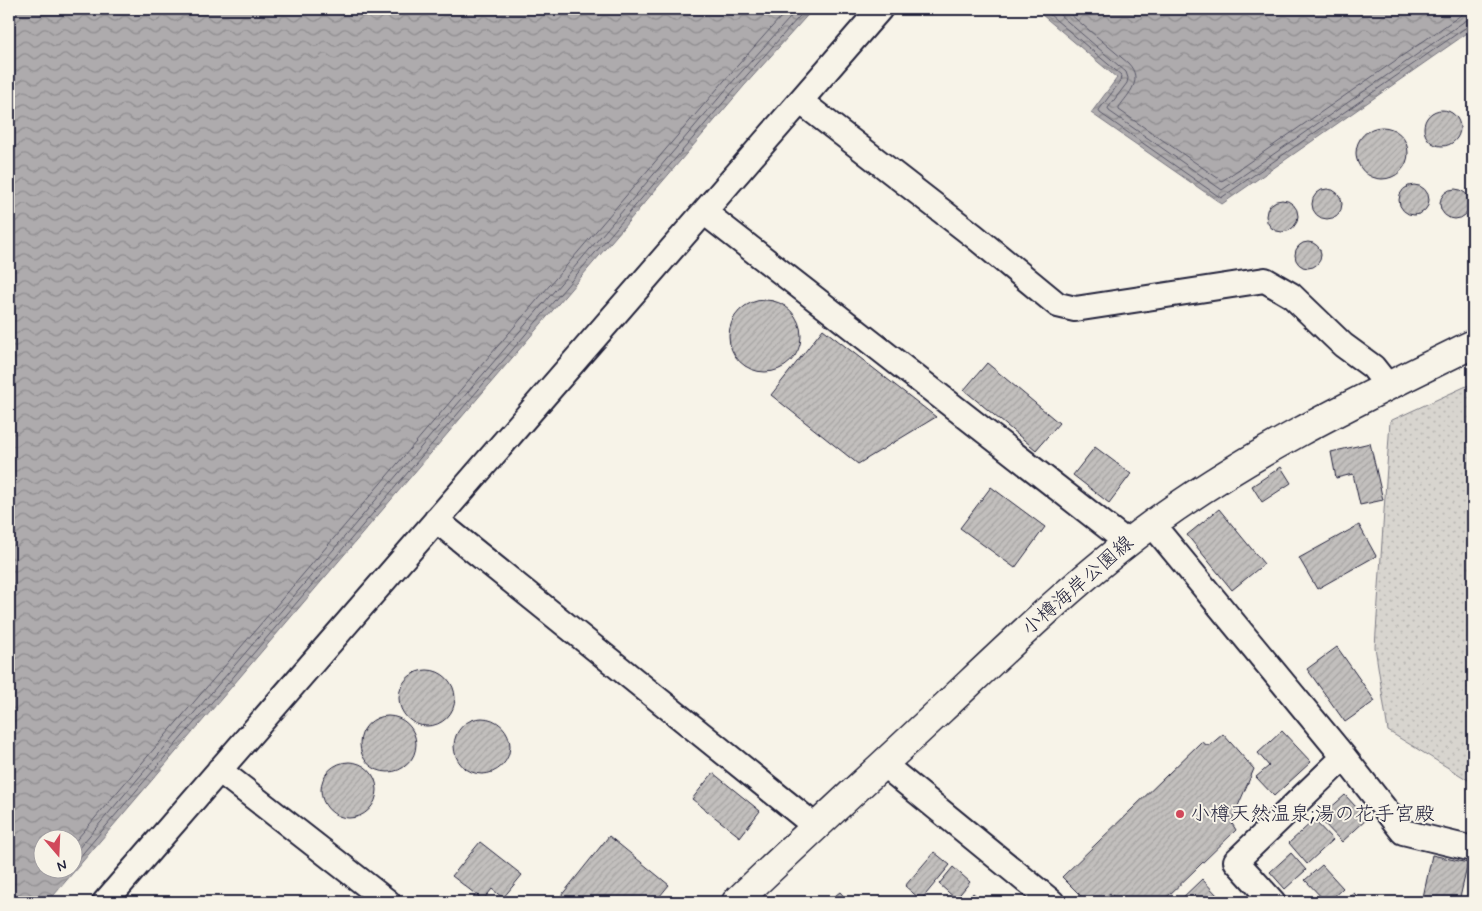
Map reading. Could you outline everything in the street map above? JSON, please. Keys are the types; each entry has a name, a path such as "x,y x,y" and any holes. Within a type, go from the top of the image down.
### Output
{"main road":[{"name":"小樽海岸公園線","path":"736,902 815,826 1086,576 1152,524 1242,464 1388,386 1473,344"}],"street":[{"path":"105,902 880,9"},
{"path":"800,101 974,236 1058,305 1075,309 1266,280 1291,295 1343,345 1373,367 1388,386"},
{"path":"704,212 1128,543"},
{"path":"436,520 815,826"},
{"path":"1152,524 1344,757 1403,832 1473,848"},
{"path":"1273,902 1236,861 1344,757"},
{"path":"883,764 1052,902"},
{"path":"219,770 388,902"}],"shaded area":[{"path":"1473,383 1473,783 1388,731 1375,647 1390,421"}],"water":[{"path":"9,9 813,9 744,86 82,862 82,828 32,828 32,878 68,878 48,902 9,902"},
{"path":"1035,9 1473,9 1473,29 1222,204 1091,113 1117,78"}],"building":[{"path":"1442,110 1449,111 1455,115 1459,121 1459,135 1455,141 1449,145 1442,146 1435,145 1429,141 1425,135 1424,128 1425,121 1429,115 1435,111"},
{"path":"1377,127 1387,127 1396,131 1404,139 1408,153 1404,167 1396,175 1387,179 1377,179 1368,175 1360,167 1356,158 1356,148 1360,139 1368,131"},
{"path":"1414,185 1425,189 1429,200 1425,211 1414,215 1403,211 1399,200 1403,189"},
{"path":"1327,189 1337,194 1342,204 1337,214 1327,219 1317,214 1312,204 1317,194"},
{"path":"1455,189 1466,193 1470,204 1466,215 1455,219 1444,215 1440,204 1444,193"},
{"path":"1282,200 1293,205 1298,216 1293,227 1282,232 1271,227 1266,216 1271,205"},
{"path":"1308,242 1317,246 1321,255 1317,264 1308,268 1299,264 1295,255 1299,246"},
{"path":"765,300 785,306 795,316 801,336 795,356 785,366 765,372 745,366 735,356 729,336 735,316 745,306"},
{"path":"823,329 936,417 858,464 771,395"},
{"path":"987,363 1059,423 1036,450 964,390"},
{"path":"1370,443 1383,500 1360,505 1353,474 1336,478 1331,452"},
{"path":"1095,447 1131,474 1109,503 1073,475"},
{"path":"1281,467 1291,483 1262,502 1252,486"},
{"path":"991,487 1045,527 1015,568 960,528"},
{"path":"1219,509 1264,564 1232,590 1187,535"},
{"path":"1359,525 1376,556 1317,589 1299,558"},
{"path":"1337,647 1375,701 1345,722 1307,669"},
{"path":"427,670 438,672 447,678 453,687 455,698 453,709 447,718 438,724 427,726 416,724 407,718 401,709 399,698 401,687 407,678 416,672"},
{"path":"388,716 399,718 408,724 414,733 416,744 414,755 408,764 399,770 388,772 377,770 368,764 362,755 360,744 362,733 368,724 377,718"},
{"path":"482,718 493,720 502,726 508,735 510,746 508,757 502,766 493,772 482,774 471,772 462,766 456,757 454,746 456,735 462,726 471,720"},
{"path":"1282,731 1311,762 1274,796 1256,777 1269,766 1258,753"},
{"name":"小樽天然温泉;湯の花手宮殿","path":"1223,734 1254,769 1231,822 1236,830 1162,902 1119,902 1110,893 1100,902 1087,902 1062,877 1201,742 1209,746"},
{"path":"349,762 360,764 369,770 375,779 377,790 375,801 369,810 360,816 349,818 338,816 329,810 323,801 321,790 323,779 329,770 338,764"},
{"path":"713,773 760,811 740,837 692,799"},
{"path":"1345,795 1367,819 1342,842 1319,818"},
{"path":"1314,820 1333,840 1307,864 1289,843"},
{"path":"609,836 669,885 655,902 558,902 557,901"},
{"path":"480,842 522,875 503,898 492,889 483,900 452,876"},
{"path":"934,852 950,865 921,900 905,886"},
{"path":"1291,853 1306,870 1285,889 1270,872"},
{"path":"1432,855 1468,863 1459,902 1422,902"},
{"path":"1322,865 1343,888 1328,902 1305,880"},
{"path":"953,867 970,882 956,899 939,884"},
{"path":"1202,879 1217,895 1210,902 1178,902"},
{"path":"840,892 849,902 827,902"},
{"path":"973,893 984,902 965,902"},
{"path":"1354,893 1363,902 1343,902"},
{"path":"316,897 325,902 302,902 310,898"}],"place":[{"name":"小樽天然温泉;湯の花手宮殿","path":"1180,814"}]}
